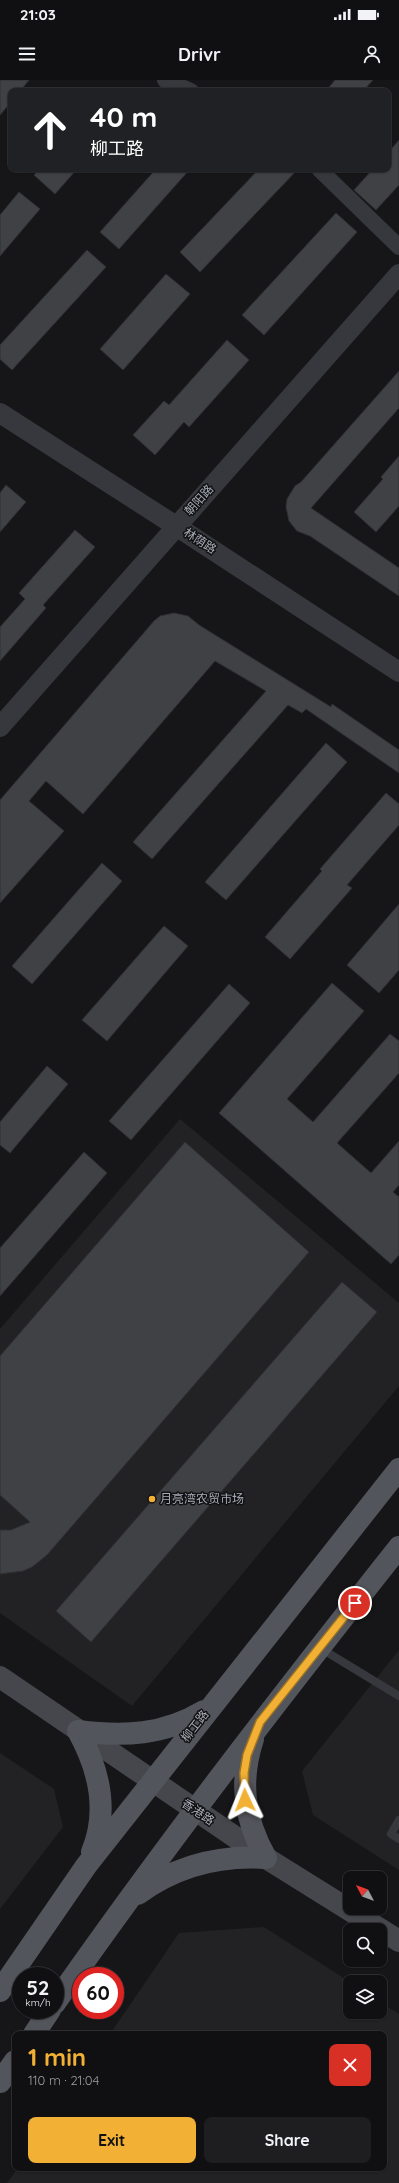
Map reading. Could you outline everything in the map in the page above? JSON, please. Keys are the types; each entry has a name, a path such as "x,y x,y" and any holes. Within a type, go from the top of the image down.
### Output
{"main road":[{"name":"柳工路","path":"0,1991 86,1866 399,1469"},
{"path":"64,1990 120,1910 260,1722 399,1547"},
{"name":"香港路","path":"0,1677 266,1858 399,1941"},
{"path":"78,1731 124,1735 154,1731 183,1722 210,1708"},
{"path":"120,1910 147,1888 179,1870 213,1860 249,1857 266,1858 251,1826 244,1791 247,1755 260,1722"},
{"path":"78,1731 90,1752 95,1767 101,1798 100,1821 95,1844 86,1866"},
{"path":"36,2031 44,2019"},
{"path":"0,2082 12,2065"}],"street":[{"path":"165,80 184,88"},
{"path":"321,172 399,247"},
{"name":"朝阳路","path":"0,726 399,274"},
{"name":"林荫路","path":"0,413 399,672"}],"lane":[{"path":"319,1648 399,1696"},
{"path":"399,1820 391,1834 399,1839"}],"shaded area":[{"name":"月亮湾农贸市场","path":"180,1119 399,1303 399,1386 132,1706 0,1613 0,1329"},
{"path":"399,1650 399,1870 313,1815 302,1771"},
{"path":"0,1753 54,1789 63,1827 0,1909"},
{"path":"264,1927 343,1978 343,2019 387,2019 387,2006 399,2014 399,2183 7,2183 16,2171 387,2171 387,2031 112,2031 120,2019 124,2019 124,2014 179,1933"}],"building":[{"path":"0,80 29,80 22,88 8,88 8,106 0,115"},
{"path":"335,80 373,80 366,88 328,88"},
{"path":"399,140 399,185 376,210 354,190 370,172 391,172 391,149"},
{"path":"37,172 74,172 55,194 34,175"},
{"path":"153,172 187,172 119,249 100,232"},
{"path":"256,172 295,172 200,272 180,252"},
{"path":"19,192 40,209 0,256 0,215"},
{"path":"336,213 357,232 264,335 242,315"},
{"path":"87,250 106,267 12,370 0,359 0,345"},
{"path":"166,274 190,294 123,370 100,349"},
{"path":"227,340 249,360 189,427 184,422 155,455 133,435 164,401 169,405"},
{"path":"399,371 399,408 311,508 399,568 399,596 310,536 297,531 289,521 286,507 287,499 295,486 301,482"},
{"path":"399,456 399,506 376,532 354,512 383,479 381,477"},
{"path":"6,485 26,502 0,532 0,493"},
{"path":"75,530 95,547 43,605 46,608 0,661 0,627 25,599 19,593"},
{"path":"174,613 188,616 199,625 331,707 332,704 399,750 399,773 306,709 302,713 288,705 152,859 133,842 266,691 215,661 83,814 46,781 29,801 64,831 0,903 0,800 154,621 160,616"},
{"path":"326,743 347,762 226,900 205,882"},
{"path":"386,793 399,804 399,825 347,885 352,888 290,959 265,937 322,871 320,869"},
{"path":"102,863 122,881 32,984 12,966"},
{"path":"399,904 399,970 379,993 347,965"},
{"path":"164,926 188,946 107,1041 82,1020"},
{"path":"332,983 364,1011 287,1099 313,1122 390,1034 399,1041 399,1073 337,1143 371,1173 399,1141 399,1185 393,1192 399,1197 399,1255 391,1264 219,1113"},
{"path":"229,984 250,1003 131,1140 109,1121"},
{"path":"47,1066 68,1084 10,1153 0,1145 0,1122"},
{"path":"185,1142 309,1252 47,1555 32,1567 23,1571 0,1574 0,1530 11,1530 30,1522 0,1495 0,1356"},
{"path":"84,1152 107,1173 0,1296 0,1248"},
{"path":"342,1282 377,1312 91,1642 56,1611"}],"place":[{"name":"月亮湾农贸市场","path":"152,1499"}],"route":[{"path":"245,1800 244,1773 247,1755 260,1722 355,1603"}]}
